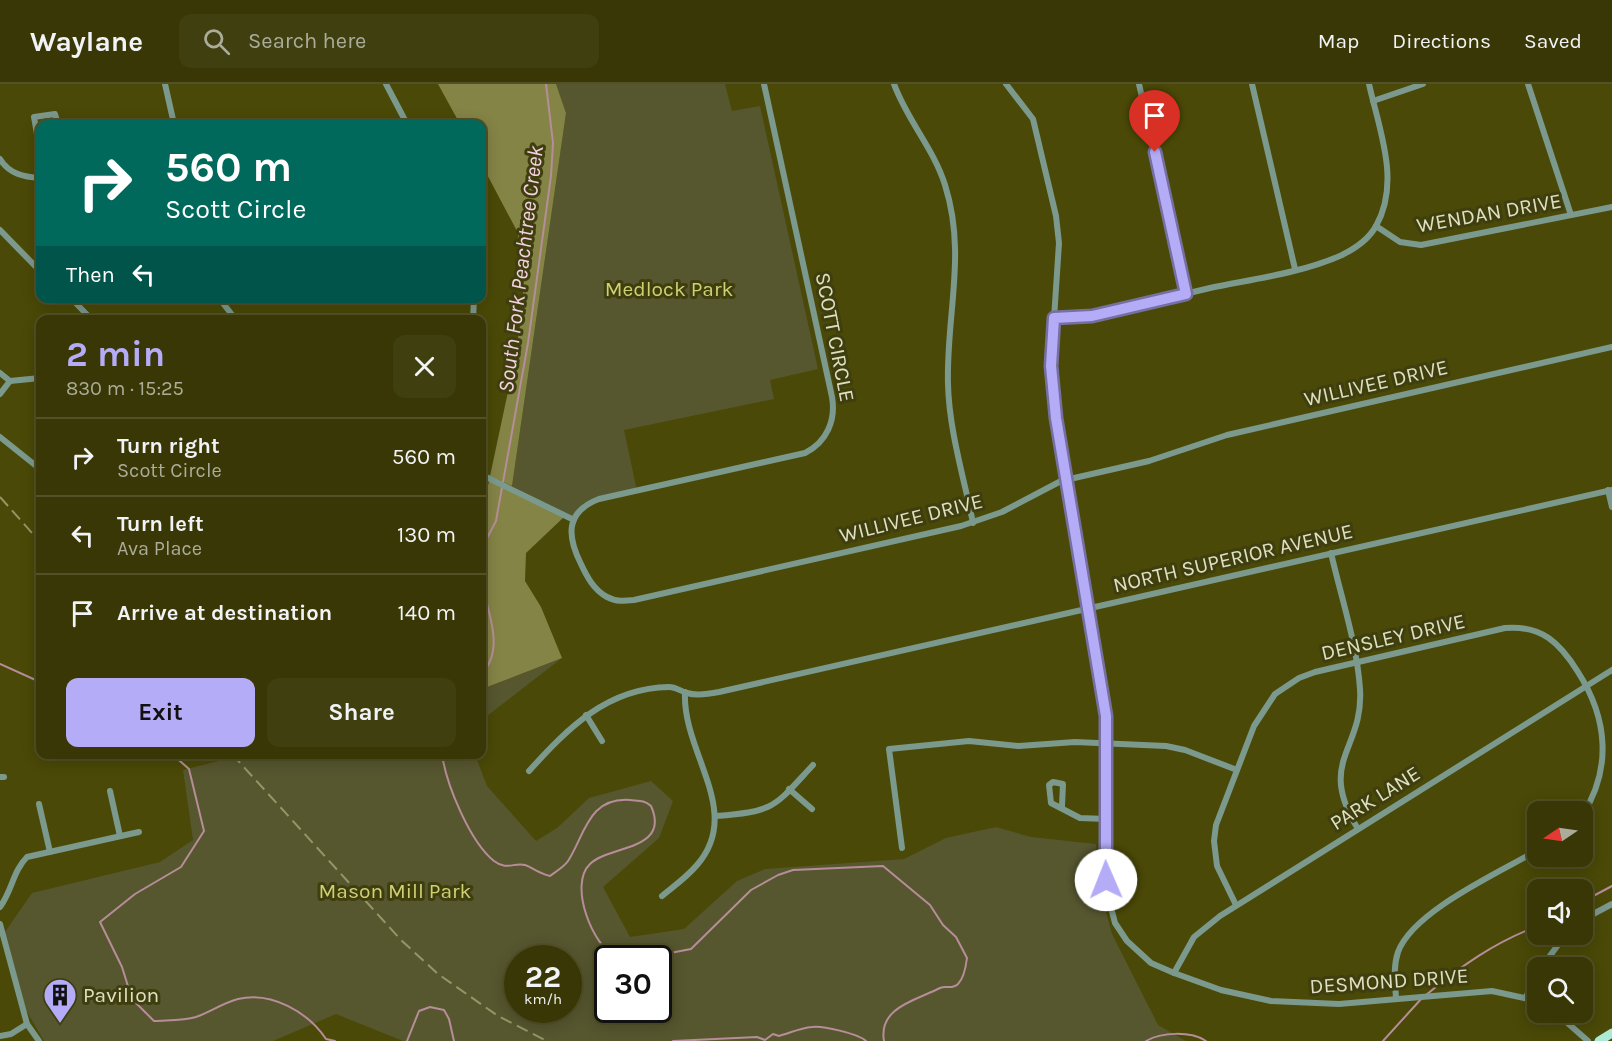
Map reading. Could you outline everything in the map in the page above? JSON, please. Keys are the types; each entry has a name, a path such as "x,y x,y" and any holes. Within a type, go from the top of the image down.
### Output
{"main road":[{"path":"1599,1041 1612,1032"}],"street":[{"path":"165,84 173,120"},
{"path":"386,84 405,120"},
{"name":"SCOTT CIRCLE","path":"574,520 586,506 599,500 805,453 820,442 830,428 834,411 832,397 764,84"},
{"path":"894,84 902,109 945,184 954,226 957,258 948,385 974,523"},
{"name":"DESMOND DRIVE","path":"1006,84 1028,110 1035,125 1056,216 1059,243 1054,318 1053,392 1105,699 1106,880 1115,923 1126,941 1141,956 1174,973 1247,996 1293,1003 1339,1004 1492,991 1526,997"},
{"path":"1139,84 1186,294"},
{"path":"1252,84 1295,269"},
{"path":"1054,318 1092,316 1295,269 1345,254 1364,241 1376,226 1384,207 1388,179 1369,84"},
{"path":"1373,101 1423,84"},
{"path":"1528,84 1571,215"},
{"path":"36,128 34,117 55,114 57,120"},
{"path":"0,159 4,166 17,174 36,177"},
{"name":"WENDAN DRIVE","path":"1376,226 1404,243 1421,245 1612,207"},
{"path":"0,230 36,267"},
{"path":"76,303 87,315"},
{"path":"223,303 232,315"},
{"name":"WILLIVEE DRIVE","path":"574,520 572,542 588,577 606,596 621,601 974,523 1067,480 1149,461 1252,428 1612,347"},
{"path":"0,373 10,381 36,378"},
{"path":"0,394 10,381"},
{"path":"0,437 36,466"},
{"path":"486,476 574,520"},
{"path":"1610,490 1612,507"},
{"name":"NORTH SUPERIOR AVENUE","path":"529,771 561,736 586,715 609,701 630,694 670,687 686,692 719,692 1610,490"},
{"path":"1331,553 1360,688 1358,716 1341,767 1340,779 1345,806 1358,829"},
{"name":"DENSLEY DRIVE","path":"1236,905 1219,873 1214,842 1218,818 1258,717 1275,694 1306,675 1505,628 1536,631 1551,638 1568,656 1586,685 1604,723 1607,754 1597,792 1591,801"},
{"name":"PARK LANE","path":"1174,973 1194,937 1236,905 1612,670"},
{"path":"662,896 702,860 712,838 716,816 711,789 688,730 686,692"},
{"path":"586,715 602,741"},
{"path":"902,848 889,749 969,741 1019,746 1063,742 1176,747 1237,770"},
{"path":"716,816 744,815 767,810 777,804 813,765"},
{"path":"789,789 812,809"},
{"path":"110,791 120,836"},
{"path":"39,804 50,852"},
{"path":"1062,806 1080,819 1106,819"},
{"path":"0,908 10,893 18,866 27,857 139,832"},
{"path":"1396,998 1396,964 1402,945 1412,928 1429,914 1527,856"},
{"path":"1593,914 1612,904"},
{"path":"0,924 27,1024 39,1041"},
{"path":"1568,1023 1588,1041"},
{"path":"0,1036 11,1034 27,1024"}],"green space":[{"name":"Medlock Park","path":"556,84 725,84 732,111 760,106 818,369 770,380 774,399 624,430 637,491 593,502 574,520 512,486 566,113"},
{"path":"562,658 486,717 486,687"},
{"name":"Mason Mill Park","path":"226,759 477,759 487,786 536,841 557,828 589,798 651,781 673,801 659,838 603,887 630,937 684,929 737,881 765,869 904,859 946,838 996,827 1031,837 1096,844 1101,894 1112,934 1158,1025 1186,1041 403,1041 336,1014 273,1041 44,1041 26,1010 5,932 32,893 160,862 193,840 183,770"}],"shaded area":[{"path":"438,84 556,84 566,113 512,486 490,476 524,303 518,233 486,173 486,120 458,120"},
{"path":"490,478 564,517 526,553 525,581 541,607 562,658 486,687 486,492"}],"waterway":[{"name":"South Fork Peachtree Creek","path":"486,540 496,521 528,343 551,176 553,143 546,84"},
{"name":"South Fork Peachtree Creek","path":"486,599 494,642 493,653 486,668"},
{"path":"0,664 36,680"},
{"path":"178,759 189,769 204,831 181,867 135,894 100,922 122,967 132,999 154,1021 191,1018 238,999 263,998 276,1001 299,1012 326,1039 335,1041"},
{"name":"South Fork Peachtree Creek","path":"443,759 448,781 461,812 485,852 499,864 507,866 521,864 550,876 568,861 596,811 616,801 630,800 644,802 651,806 655,821 653,831 635,845 599,858 590,864 584,874 582,886 586,915 602,945"},
{"name":"South Fork Peachtree Creek","path":"672,953 691,949 751,890 778,875 793,870 883,866 930,905 943,925 956,937 967,958 963,975 956,986 940,988 893,1012 884,1029 884,1041"},
{"path":"1593,896 1612,886"},
{"path":"1426,995 1479,956 1527,930"},
{"path":"1383,1041 1422,998"},
{"path":"407,1041 419,1011 430,1007 444,1010 449,1019 454,1041"},
{"path":"673,1041 757,1037 765,1040 773,1034 779,1036 803,1028 817,1027 848,1033 866,1041"},
{"path":"1146,1041 1176,1034 1184,1034 1206,1041"}],"railway":[{"path":"0,497 36,538"},
{"path":"237,759 401,940 438,974 498,1016 547,1041"}],"place":[{"name":"Pavilion","path":"60,1024"}],"route":[{"path":"1106,880 1107,726 1101,671 1056,418 1052,379 1054,318 1092,316 1186,294 1155,152"}]}
